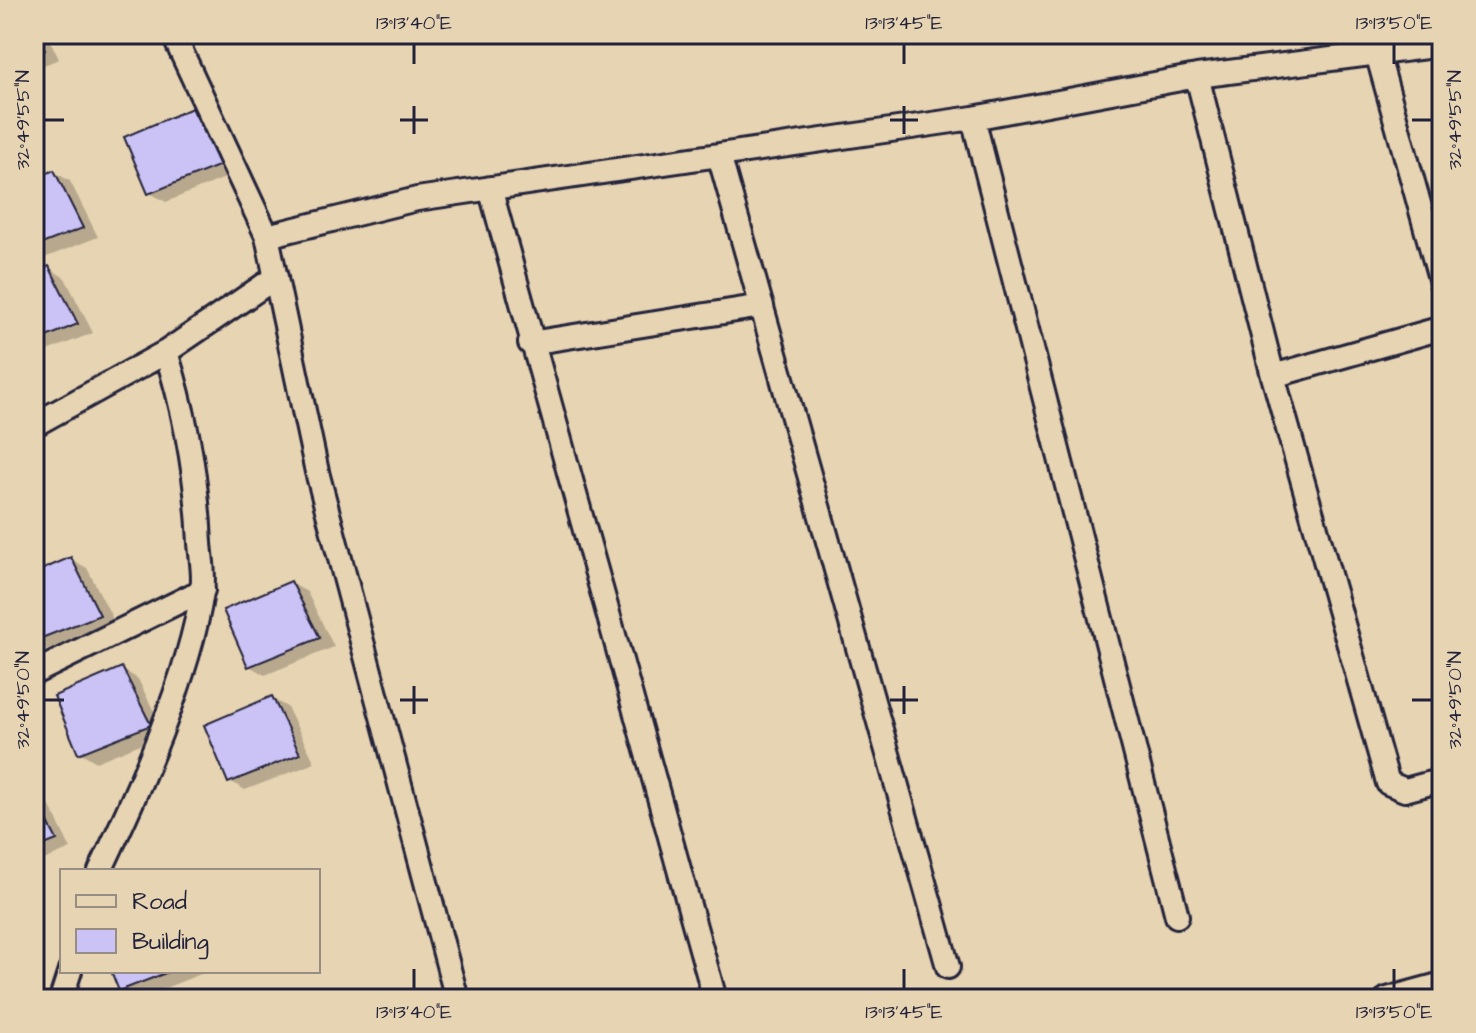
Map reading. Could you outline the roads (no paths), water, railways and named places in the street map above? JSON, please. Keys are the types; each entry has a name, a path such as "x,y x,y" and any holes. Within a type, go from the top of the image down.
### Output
{"street":[{"path":"173,34 267,236 317,472 457,999"},
{"path":"267,236 402,203 490,188 973,118 1197,76 1442,45"},
{"path":"1377,53 1442,286"},
{"path":"1197,76 1273,376 1388,783 1405,790 1442,780"},
{"path":"973,118 1177,916"},
{"path":"719,155 948,967"},
{"path":"490,188 530,343 715,999"},
{"path":"34,425 166,352 276,277"},
{"path":"530,343 762,306"},
{"path":"1273,376 1442,328"},
{"path":"101,869 131,807 178,679 203,590 192,455 181,400 166,352"},
{"path":"34,673 203,590"},
{"path":"61,999 69,973"},
{"path":"1387,999 1442,984"}]}
